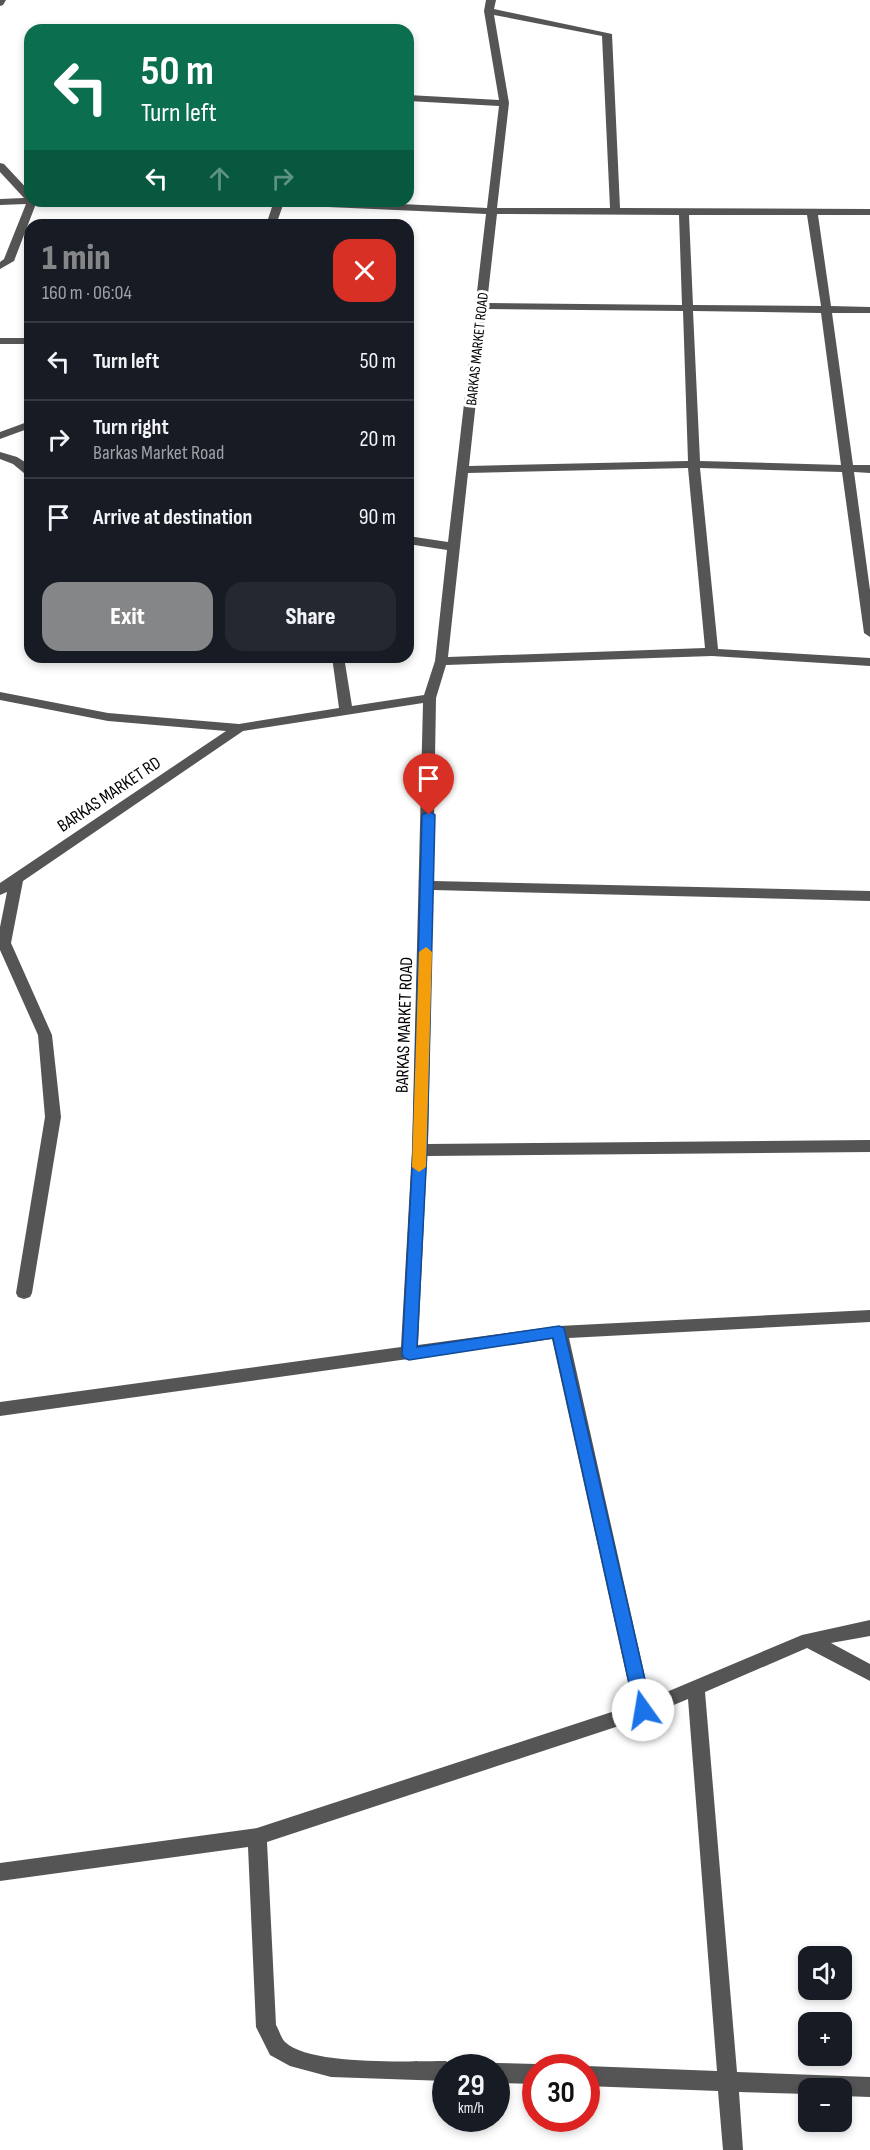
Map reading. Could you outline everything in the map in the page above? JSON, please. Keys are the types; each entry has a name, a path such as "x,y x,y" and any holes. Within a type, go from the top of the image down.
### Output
{"street":[{"name":"BARKAS MARKET ROAD","path":"409,1354 420,1150 428,885 430,698 441,661 504,103 490,5"},
{"path":"490,5 607,34 615,210"},
{"path":"414,98 504,103"},
{"path":"0,166 24,192"},
{"path":"0,202 24,200"},
{"path":"397,207 491,211 812,210 870,212"},
{"path":"684,210 694,464 712,652"},
{"path":"812,210 828,309 846,468 870,633"},
{"path":"0,266 9,261 24,219"},
{"path":"482,306 687,306 870,310"},
{"path":"0,341 24,341"},
{"path":"0,436 24,426"},
{"path":"0,456 11,458 24,466"},
{"path":"463,470 694,464 870,469"},
{"path":"414,541 454,547"},
{"path":"441,661 712,652 870,662"},
{"path":"339,663 346,711"},
{"path":"0,696 108,717 239,728 430,698"},
{"name":"BARKAS MARKET RD","path":"0,890 239,728"},
{"path":"17,878 4,943 45,1035 53,1117 24,1293"},
{"path":"428,885 870,896"},
{"path":"420,1150 870,1146"},
{"path":"0,1409 559,1332 870,1316"},
{"path":"559,1332 643,1710"},
{"path":"0,1872 256,1837 643,1710 808,1640 870,1628"},
{"path":"808,1640 870,1673"},
{"path":"696,1688 733,2150"},
{"path":"256,1837 266,2027 278,2048 300,2061 328,2067 432,2071"},
{"path":"600,2076 870,2087"}],"slow traffic":[{"path":"419,1167 426,952"}],"route":[{"path":"429,815 420,1150 409,1354 559,1332 643,1710"}]}
